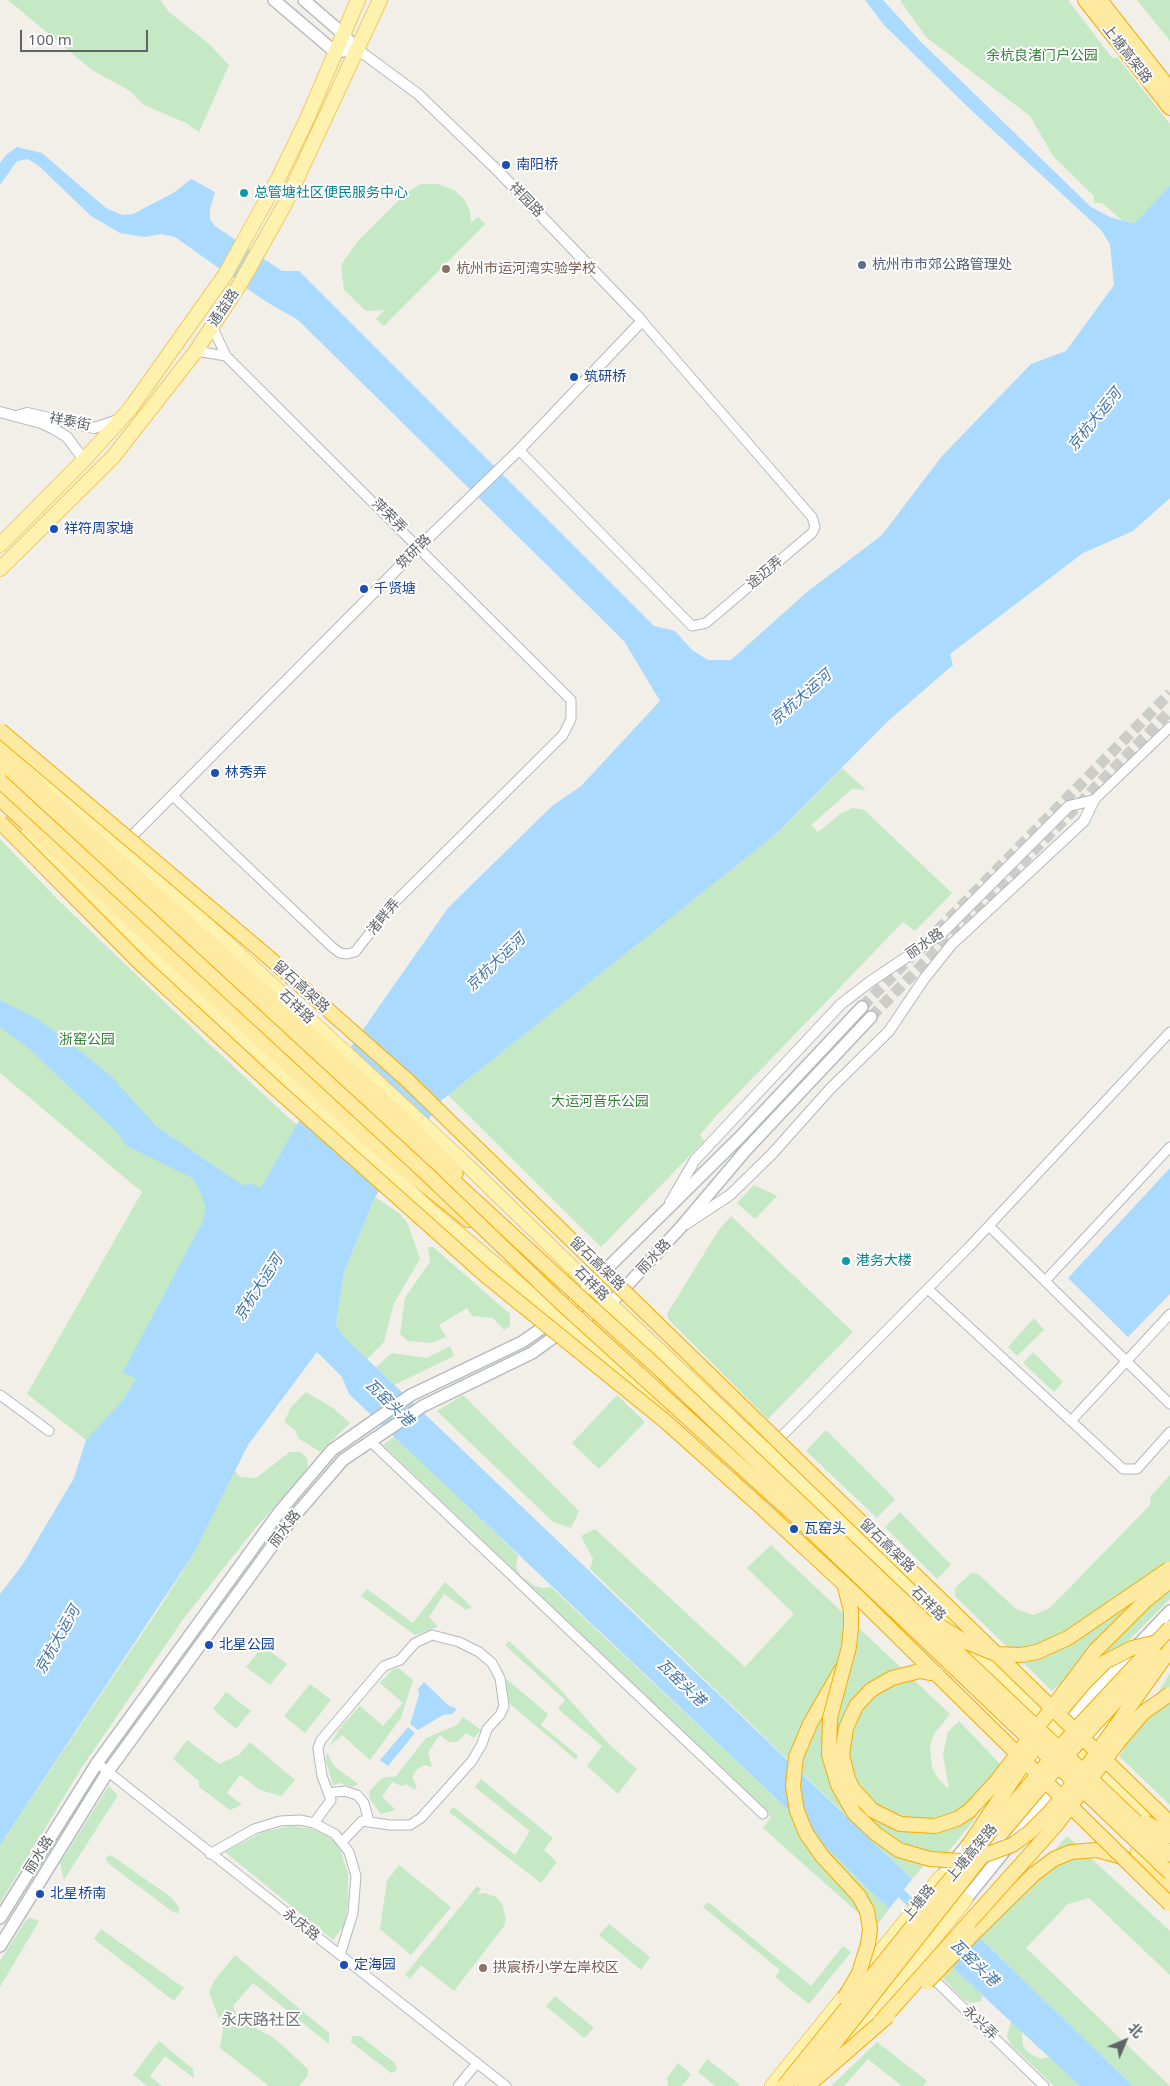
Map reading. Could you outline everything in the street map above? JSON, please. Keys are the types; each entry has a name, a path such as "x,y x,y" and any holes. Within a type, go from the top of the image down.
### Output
{"highway":[{"name":"上塘高架路","path":"1085,0 1170,108"},
{"name":"上塘高架路","path":"1100,0 1170,89"},
{"name":"留石高架路","path":"0,730 266,955 420,1093 1170,1823"},
{"path":"0,747 53,801 405,1120 520,1241"},
{"name":"留石高架路","path":"0,764 656,1366 1170,1854"},
{"path":"0,781 791,1512 1170,1873"},
{"path":"0,799 375,1145 442,1200 495,1240"},
{"path":"0,822 141,964 273,1086 479,1269 664,1420 760,1506 865,1604 1170,1904"},
{"path":"791,1512 817,1540 834,1563 848,1594 851,1627 830,1718 830,1755 838,1785 854,1813 876,1834 899,1850 930,1859 962,1861 986,1855 1012,1845 1050,1812 1088,1765 1170,1646"},
{"path":"902,1601 964,1641 996,1654 1021,1655 1037,1652 1068,1638 1170,1568"},
{"path":"990,1700 948,1676 920,1671 892,1678 871,1690 856,1706 846,1728 842,1755 848,1779 853,1789 872,1810 900,1824 935,1826 948,1823 969,1811 996,1782 1095,1651 1145,1601 1170,1581"},
{"name":"上塘高架路","path":"784,2086 942,1882 1075,1730 1170,1628"},
{"name":"上塘高架路","path":"801,2086 990,1846 1081,1739 1170,1646"},
{"path":"942,1882 988,1813 1065,1705 1084,1682 1105,1662 1132,1648 1170,1646"},
{"path":"773,2086 852,1987 868,1944 870,1929 867,1911 859,1896 822,1856 806,1833 797,1811 793,1786 796,1757 799,1749 810,1724 842,1667"},
{"path":"882,2021 1057,1824 1119,1741 1144,1712 1170,1694"},
{"path":"1124,1809 1170,1838"},
{"path":"808,2086 912,1996 1034,1874 1054,1858 1071,1852 1097,1850 1122,1857 1170,1885"}],"main road":[{"path":"274,0 335,52 357,49"},
{"name":"祥园路","path":"304,0 342,33 357,49"},
{"name":"通益路","path":"0,545 84,460 121,418 225,275 246,239 307,119 342,33 358,0"},
{"name":"通益路","path":"0,569 113,457 196,351 263,246 313,147 380,0"},
{"path":"34,536 41,504"},
{"name":"石祥路","path":"0,742 122,846 432,1134 913,1589 1060,1734 1170,1838"},
{"path":"0,803 76,884 282,1074 410,1190 564,1322 617,1364 742,1473 888,1608 1170,1885"},
{"name":"丽水路","path":"0,1946 107,1773 291,1520 343,1460 422,1406 532,1352 564,1322 591,1284 740,1138 862,1007"},
{"name":"丽水路","path":"0,1918 97,1763 280,1511 332,1450 411,1395 564,1322 610,1304 681,1227 746,1150 871,1017"},
{"name":"上塘路","path":"773,2086 892,1937 942,1882 1040,1756 1096,1689 1170,1611"},
{"path":"814,2086 1170,1646"}],"street":[{"name":"祥园路","path":"357,49 418,94 499,172 642,321"},
{"name":"筑研路","path":"122,846 419,547 519,450 642,321"},
{"name":"途迈弄","path":"519,450 692,626 706,622 812,533 815,527 812,517 642,321"},
{"name":"萍荣弄","path":"212,326 226,356 571,700"},
{"path":"196,351 226,356"},
{"name":"祥泰街","path":"0,412 41,423 61,433 67,437 84,460"},
{"name":"祥泰街","path":"17,416 27,413 94,428 105,426 121,418"},
{"name":"渚畔弄","path":"172,796 332,947 340,953 347,954 355,952 391,906 563,735 571,719 571,700"},
{"name":"丽水路","path":"681,1227 730,1194 772,1154 830,1088 889,1031 924,979 952,944 1084,820 1094,800 1170,727"},
{"name":"丽水路","path":"666,1211 695,1160 842,1004 941,934 1069,806 1094,800"},
{"path":"767,1451 989,1226 1170,1032"},
{"path":"1045,1281 1170,1147"},
{"path":"989,1226 1170,1404"},
{"path":"928,1289 1123,1469 1136,1469 1170,1432"},
{"path":"1071,1421 1170,1314"},
{"path":"0,1395 49,1432"},
{"path":"370,1441 763,1814"},
{"path":"314,1823 331,1800 322,1776 319,1759 321,1740 384,1666 400,1660 415,1643 432,1635 459,1642 479,1652 492,1663 500,1678 504,1706 500,1715 487,1729 482,1744 472,1761 421,1818 410,1825 390,1825 362,1821 342,1842"},
{"name":"永庆路","path":"97,1763 107,1773 506,2086"},
{"path":"328,1793 345,1791 356,1795 364,1804 369,1822"},
{"path":"210,1854 254,1829 280,1821 300,1820 314,1823 335,1834 342,1842 353,1864 356,1895 353,1913 340,1955"},
{"name":"永兴弄","path":"916,1961 1044,2086"},
{"path":"458,2086 477,2063"}],"green space":[{"path":"8,0 160,0 169,12 208,43 229,65 199,132 186,123 144,105 130,91 92,70"},
{"name":"余杭良渚门户公园","path":"900,0 1068,0 1112,58 1118,58 1170,124 1170,207 1150,236 1123,221 1102,203 1094,203 1094,196 1053,156 1030,116 926,37"},
{"path":"1137,0 1170,0 1170,41"},
{"path":"421,184 437,184 454,190 464,199 470,211 471,223 478,217 485,224 384,326 376,319 384,310 366,311 344,290 341,265 357,242 406,193"},
{"name":"大运河音乐公园","path":"842,768 866,790 852,789 811,825 818,832 840,814 853,808 864,810 952,893 915,931 903,922 715,1117 700,1135 704,1141 601,1247 448,1095 776,834"},
{"name":"浙窑公园","path":"0,839 58,900 193,1029 290,1119 312,1136 122,1468 27,1394 142,1192 0,1073"},
{"path":"754,1185 777,1196 755,1219 737,1203"},
{"path":"375,1197 399,1213 408,1224 420,1259 394,1303 384,1342 367,1359 342,1335 336,1324 344,1272"},
{"path":"731,1216 853,1332 768,1419 669,1320 667,1314 718,1231"},
{"path":"428,1247 433,1247 510,1314 510,1326 504,1330 493,1318 472,1316 467,1308 439,1325 446,1337 431,1343 408,1341 400,1334 405,1298 430,1262"},
{"path":"1034,1318 1044,1330 1017,1356 1008,1347"},
{"path":"450,1346 454,1356 394,1385 376,1367 392,1353 427,1358"},
{"path":"1033,1352 1063,1382 1054,1392 1023,1363"},
{"path":"306,1392 333,1408 350,1423 320,1452 298,1438 295,1430 284,1422 291,1407"},
{"path":"463,1395 579,1511 571,1528 553,1522 437,1411"},
{"path":"617,1395 645,1422 599,1469 572,1443"},
{"path":"826,1430 895,1499 877,1518 806,1451"},
{"path":"395,1436 518,1555 516,1567 521,1576 535,1586 542,1588 551,1587 784,1806 889,1909 875,1928 763,1828 771,1817 383,1445"},
{"path":"290,1452 301,1452 308,1460 307,1469 253,1531 184,1618 82,1767 0,1903 0,1845 164,1601 194,1553 235,1471 240,1477 256,1478"},
{"path":"1170,1475 1170,1599 1129,1640 1068,1677 1052,1691 955,1596 955,1588 971,1573 978,1574 1016,1609 1034,1615 1050,1608 1150,1505 1151,1496"},
{"path":"900,1512 951,1565 937,1579 885,1527"},
{"path":"595,1529 745,1667 794,1614 747,1568 771,1545 950,1714 934,1734 930,1746 932,1768 939,1780 949,1789 943,1754 948,1732 959,1721 1001,1765 975,1819 948,1852 936,1852 912,1879 590,1569 593,1559 581,1536"},
{"path":"445,1582 472,1607 466,1610 444,1594 429,1617 438,1627 415,1635 361,1596 367,1589 413,1623"},
{"path":"509,1641 559,1688 609,1744 637,1769 618,1794 587,1766 602,1746 558,1709 565,1700 505,1645"},
{"path":"263,1646 287,1664 270,1685 246,1667"},
{"path":"398,1668 413,1680 401,1718 370,1760 342,1735 329,1747 340,1728 360,1706 383,1726 403,1703 380,1683 392,1670"},
{"path":"1170,1673 1170,1805 1119,1756"},
{"path":"505,1678 548,1714 541,1725 578,1756 576,1760 509,1703"},
{"path":"310,1684 331,1700 305,1733 284,1716"},
{"path":"226,1692 251,1711 236,1729 213,1709"},
{"path":"463,1717 481,1730 474,1738 466,1733 457,1742 449,1742 440,1735 428,1752 432,1767 424,1765 417,1769 412,1777 417,1787 414,1790 406,1784 402,1786 392,1782 382,1797 396,1810 381,1814 370,1799 369,1792 382,1778 396,1776 426,1738 457,1725"},
{"path":"187,1740 219,1764 239,1755 250,1742 295,1780 281,1796 260,1790 240,1775 227,1793 242,1805 230,1810 199,1787 199,1781 173,1759"},
{"path":"327,1752 334,1766 358,1784 353,1787 340,1783 333,1785 326,1761"},
{"path":"481,1779 553,1838 544,1850 557,1862 541,1883 449,1812 453,1807 515,1855 530,1831 475,1787"},
{"path":"109,1786 118,1795 64,1880 60,1863"},
{"path":"292,1826 312,1829 326,1835 335,1842 341,1852 348,1874 348,1905 344,1926 333,1940 225,1852 263,1832"},
{"path":"1067,1836 1170,1931 1170,1975 1089,1898 1068,1904 1026,1948 1170,2086 1133,2086 979,1937"},
{"path":"111,1855 172,1898 179,1908 179,1913 173,1912 109,1864 105,1858"},
{"path":"399,1865 451,1907 411,1955 380,1929 387,1881"},
{"path":"477,1886 481,1889 478,1894 485,1893 496,1897 502,1904 506,1919 504,1926 454,1991 421,1965 410,1979 405,1975"},
{"path":"708,1902 811,1986 843,1946 851,1952 809,2004 775,1977 780,1970 703,1907"},
{"path":"30,1918 39,1921 0,1987 0,1961 26,1920"},
{"path":"609,1924 650,1957 641,1970 599,1935"},
{"path":"101,1929 184,1988 174,2001 94,1939"},
{"path":"235,1955 329,2033 329,2044 253,1983 233,2006 239,2019 274,2038 308,2069 308,2075 299,2086 269,2086 220,2048 223,2029 209,1992 214,1981"},
{"path":"951,1966 982,1995 982,2001 970,2003 963,1999 942,1977"},
{"path":"555,1996 594,2028 584,2038 546,2006"},
{"path":"1011,2021 1022,2032 1023,2046 1029,2053 1041,2059 1050,2057 1080,2086 1054,2086 1011,2045 1007,2036"},
{"path":"352,2036 360,2036 395,2063 397,2068 395,2072 391,2073 351,2042"},
{"path":"159,2041 193,2069 194,2078 165,2056 150,2076 162,2086 147,2086 133,2075"},
{"path":"877,2042 927,2081 923,2086 902,2086 868,2059 844,2086 831,2086"},
{"path":"707,2059 739,2084 738,2086 715,2086 698,2072"},
{"path":"678,2063 691,2074 682,2086 668,2086 667,2078"}],"water":[{"name":"京杭大运河","path":"865,0 883,0 920,41 1091,207 1110,217 1134,224 1170,186 1170,498 1133,531 1083,553 950,654 953,665 888,721 776,834 442,1100 375,1197 344,1272 336,1324 342,1335 912,1879 889,1909 784,1806 349,1394 342,1377 317,1352 248,1445 194,1553 0,1845 0,1594 23,1564 74,1478 86,1440 123,1400 136,1379 123,1372 203,1221 206,1209 201,1193 192,1178 127,1146 117,1132 27,1047 0,1027 0,1000 39,1020 111,1076 156,1126 242,1185 253,1184 261,1188 299,1121 448,908 552,806 581,786 660,701 624,641 298,320 265,301 175,237 161,234 144,237 120,233 91,216 40,167 28,159 17,161 0,185 0,163 6,155 17,147 42,153 106,208 122,215 133,214 175,192 191,179 215,192 210,209 210,219 215,226 282,271 299,271 654,626 675,631 692,650 708,660 731,660 807,592 882,535 942,456 1031,364 1066,351 1114,285 1110,244 1101,230 971,110 884,25"},
{"path":"1170,1168 1170,1294 1128,1337 1068,1278"},
{"path":"424,1682 448,1705 457,1709 452,1714 443,1715 418,1730 410,1724 419,1695 418,1689"},
{"path":"408,1727 415,1733 388,1766 380,1760"},
{"path":"979,1937 1133,2086 1080,2086 951,1966"}],"waterway":[{"name":"瓦窑头港","path":"893,1885 919,1911"}],"tunnel":[{"path":"926,942 1170,693"},
{"path":"871,1017 1170,711"},
{"path":"862,1007 911,957"}],"place":[{"name":"南阳桥","path":"506,165"},
{"name":"总管塘社区便民服务中心","path":"244,193"},
{"name":"杭州市市郊公路管理处","path":"862,265"},
{"name":"杭州市运河湾实验学校","path":"446,269"},
{"name":"筑研桥","path":"574,377"},
{"name":"祥符周家塘","path":"54,529"},
{"name":"千贤塘","path":"364,589"},
{"name":"林秀弄","path":"215,773"},
{"name":"港务大楼","path":"846,1261"},
{"name":"瓦窑头","path":"794,1529"},
{"name":"北星公园","path":"209,1645"},
{"name":"北星桥南","path":"40,1894"},
{"name":"定海园","path":"344,1965"},
{"name":"拱宸桥小学左岸校区","path":"483,1968"}],"district":[{"name":"永庆路社区","path":"261,2020"}]}
